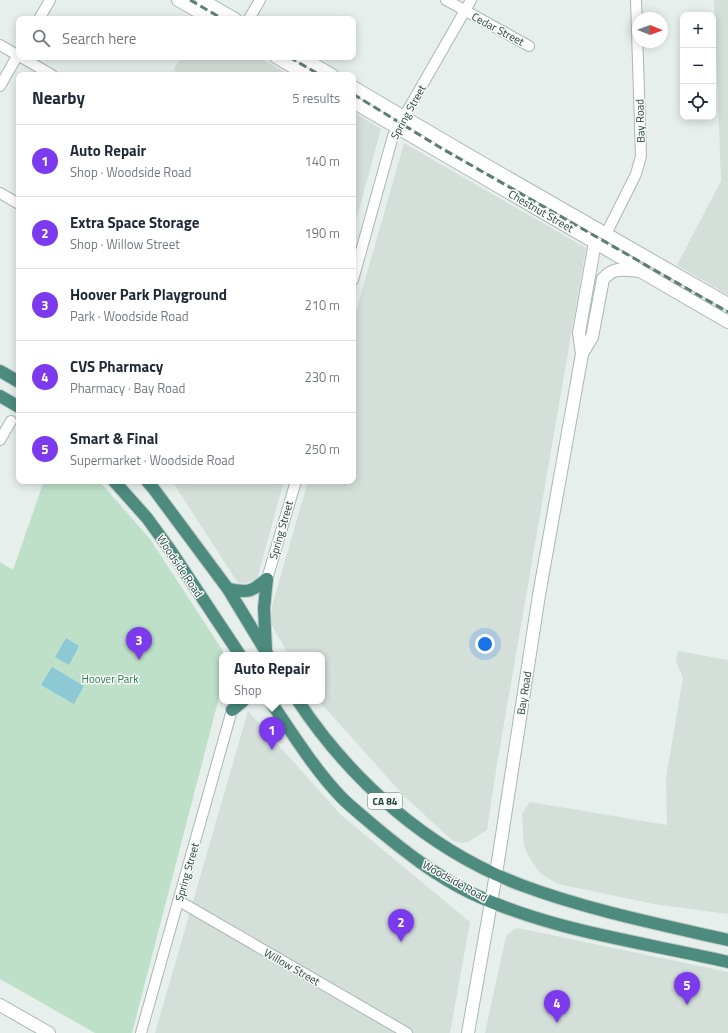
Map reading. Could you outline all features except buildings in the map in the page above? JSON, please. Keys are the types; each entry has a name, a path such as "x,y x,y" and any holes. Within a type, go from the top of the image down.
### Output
{"highway":[{"path":"0,371 16,380"},
{"path":"0,396 16,405"},
{"name":"Woodside Road","path":"117,484 146,518 171,551 238,652"},
{"path":"150,484 228,589 266,652"},
{"path":"228,589 241,592 253,590 267,580"},
{"path":"267,580 264,608 267,652"},
{"name":"Woodside Road","path":"272,704 319,772 343,799 396,845 438,874 470,892 491,901 576,929 728,962"},
{"name":"CA 84","path":"300,704 336,752 369,786 406,820 436,841 478,865 520,885 563,900 728,940"}],"street":[{"path":"41,16 50,0"},
{"path":"178,0 206,16"},
{"path":"202,0 230,16"},
{"path":"251,16 260,0"},
{"name":"Cedar Street","path":"446,0 529,46"},
{"name":"Spring Street","path":"356,269 393,136 472,0"},
{"name":"Bay Road","path":"606,234 636,174 641,156 636,0"},
{"path":"0,45 16,53"},
{"path":"0,86 16,60"},
{"path":"27,60 47,72"},
{"path":"281,60 302,72"},
{"path":"306,60 327,72"},
{"name":"Chestnut Street","path":"356,89 728,304"},
{"name":"Chestnut Street","path":"356,104 595,242 630,263 640,272 728,322"},
{"path":"0,193 16,202"},
{"name":"Bay Road","path":"468,1033 496,874 539,595 582,354 579,333 595,242"},
{"name":"Bay Road","path":"582,354 592,337 602,279 610,272 618,270 640,272"},
{"path":"0,440 11,421"},
{"name":"Spring Street","path":"267,580 295,484"},
{"name":"Spring Street","path":"141,1033 233,705"},
{"name":"Willow Street","path":"179,901 407,1033"},
{"path":"0,1004 49,1033"}],"shaded area":[{"path":"714,0 728,0 728,295 677,265 721,181 716,12 714,12"},
{"path":"179,60 263,60 284,72 177,72 173,70"},
{"path":"356,114 381,129 356,220"},
{"path":"404,143 586,248 487,830 468,842 462,843 453,841 404,796 322,704 325,704 325,652 287,652 271,624 272,606 307,484 356,484 356,311"},
{"path":"174,484 283,484 257,578 253,581 238,583"},
{"path":"678,651 728,660 728,914 654,904 558,884 541,874 530,859 524,846 522,814 530,802 667,825 666,778 683,678 676,662"},
{"path":"248,711 341,815 470,922 450,1033 155,1033"},
{"path":"518,928 728,972 728,1033 485,1033 506,936"}],"green space":[{"name":"Hoover Park","path":"43,484 102,484 150,539 223,652 219,652 219,698 132,1033 95,1033 0,979 0,562 13,570"}],"water":[{"path":"66,638 79,646 69,665 55,657"},
{"path":"52,667 84,686 74,704 41,685"}],"railway":[{"path":"190,0 218,16"},
{"path":"294,60 315,72"},
{"path":"356,96 441,148 728,312"}],"place":[{"name":"Hoover Park Playground","path":"139,660"},
{"name":"Auto Repair","path":"272,750"},
{"name":"Extra Space Storage","path":"401,942"},
{"name":"Smart & Final","path":"687,1005"},
{"name":"CVS Pharmacy","path":"557,1023"}]}
